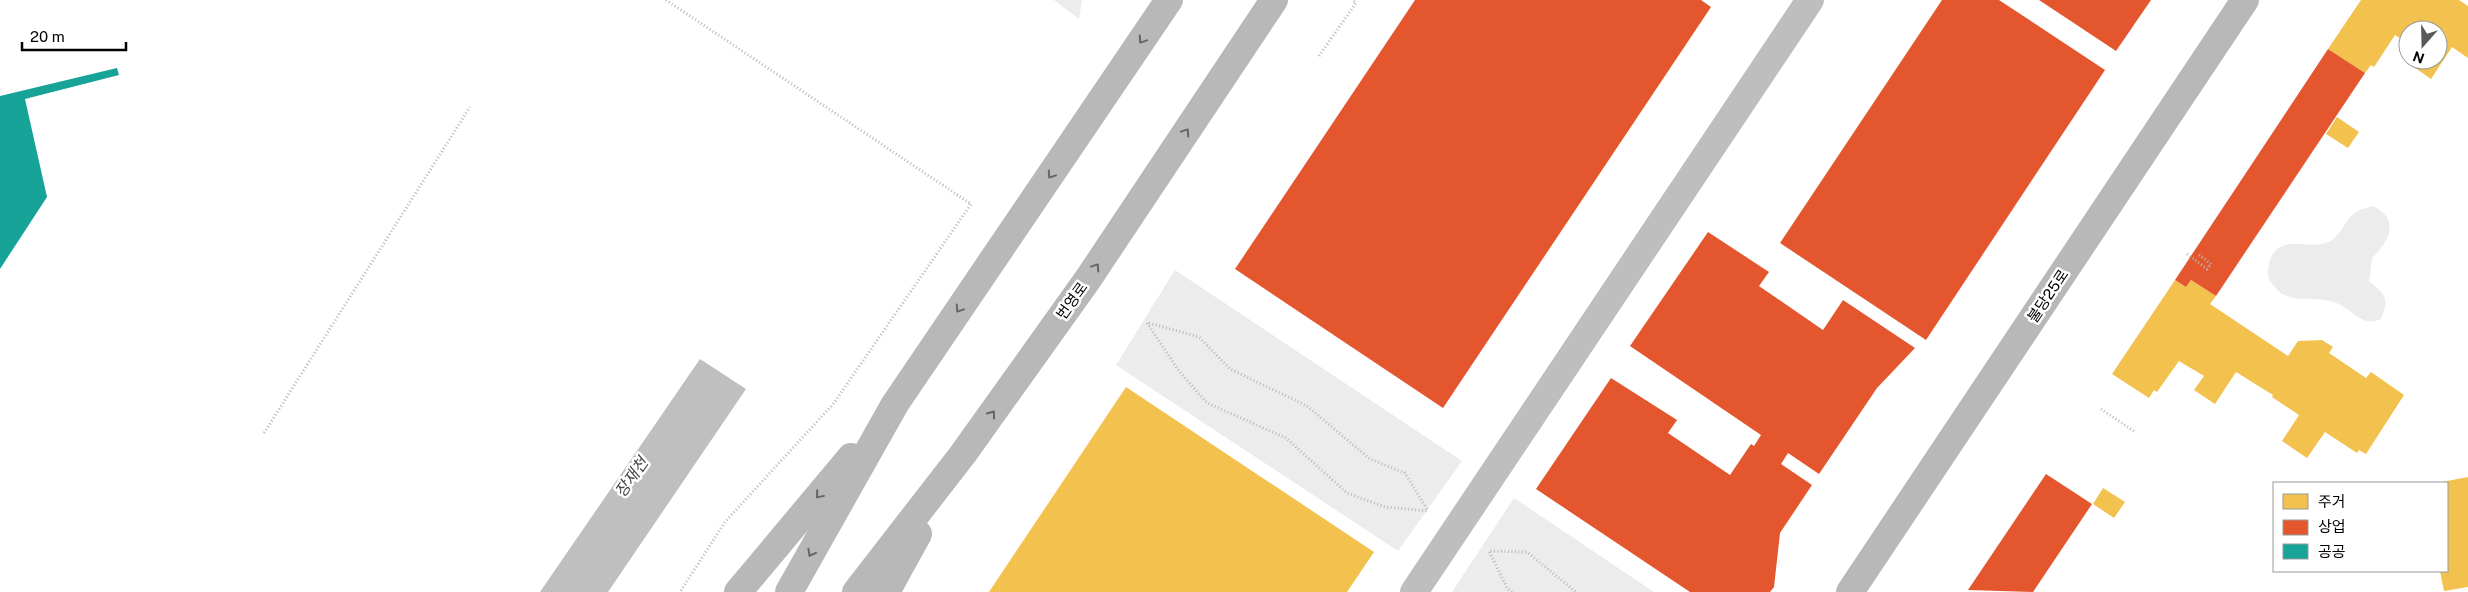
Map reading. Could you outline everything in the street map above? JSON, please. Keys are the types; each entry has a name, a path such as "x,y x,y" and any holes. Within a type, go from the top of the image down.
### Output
{"main road":[{"path":"789,592 895,404 1169,0"},
{"name":"번영로","path":"856,592 963,454 1088,279 1274,0"},
{"name":"불당25로","path":"1850,592 2245,0"},
{"path":"738,592 895,404"},
{"path":"886,592 963,454"}],"street":[{"path":"1414,592 1810,0"}],"path":[{"path":"666,0 971,204 834,404 725,522 680,592"},
{"path":"1319,56 1354,1"},
{"path":"264,434 470,107"},
{"path":"2187,254 2207,269 2211,264 2198,254"},
{"path":"1147,323 1199,337 1230,369 1307,406 1370,459 1405,472 1428,511 1384,507 1347,493 1286,438 1207,403 1179,371 1147,323"},
{"path":"2101,409 2135,432"},
{"path":"1512,592 1507,588 1489,551 1527,552 1576,592"}],"shaded area":[{"path":"1054,0 1082,0 1079,19"},
{"path":"2373,206 2387,217 2389,224 2384,245 2372,258 2369,281 2384,297 2385,306 2381,319 2368,321 2362,319 2340,305 2326,300 2286,296 2271,283 2268,277 2268,267 2275,251 2286,245 2326,243 2336,237 2353,214 2361,209"},
{"path":"1175,270 1462,461 1398,551 1116,365"},
{"path":"1514,498 1654,592 1452,592"}],"water":[{"name":"장재천","path":"700,359 746,389 608,592 540,592"}],"building: 주거":[{"path":"2361,0 2459,0 2468,6 2468,58 2452,47 2448,53 2448,20 2398,20 2398,37 2395,35 2374,67 2371,65 2365,73 2328,49"},
{"path":"2418,70 2437,70 2431,79"},
{"path":"2337,117 2359,132 2348,148 2326,134"},
{"path":"2175,280 2186,287 2191,280 2216,296 2210,304 2288,356 2298,341 2322,340 2333,347 2329,353 2366,378 2371,372 2404,395 2366,454 2359,450 2357,453 2325,432 2307,458 2282,441 2299,415 2272,397 2273,395 2236,372 2215,404 2194,390 2204,376 2179,361 2157,392 2154,390 2149,398 2112,374"},
{"path":"1126,387 1374,552 1347,592 989,592"},
{"path":"2468,477 2468,587 2444,591 2440,572 2448,572 2448,482 2442,482"},
{"path":"2103,488 2125,502 2114,518 2093,504"}],"building: 상업":[{"path":"1415,0 1701,0 1711,7 1443,408 1235,269"},
{"path":"1942,0 1999,0 2105,70 1926,340 1780,243"},
{"path":"2039,0 2151,0 2116,51"},
{"path":"2328,49 2365,73 2216,296 2191,280 2186,287 2175,280"},
{"path":"1708,232 1769,272 1759,286 1823,330 1843,300 1915,348 1877,388 1819,474 1788,453 1781,464 1812,485 1780,533 1774,587 1770,592 1690,592 1536,489 1611,378 1677,420 1668,433 1730,475 1751,444 1754,446 1761,435 1630,346"},
{"path":"2046,474 2092,504 2033,592 1968,590"}],"building: 공공":[{"path":"117,68 119,75 25,99 47,197 0,269 0,96"}]}
